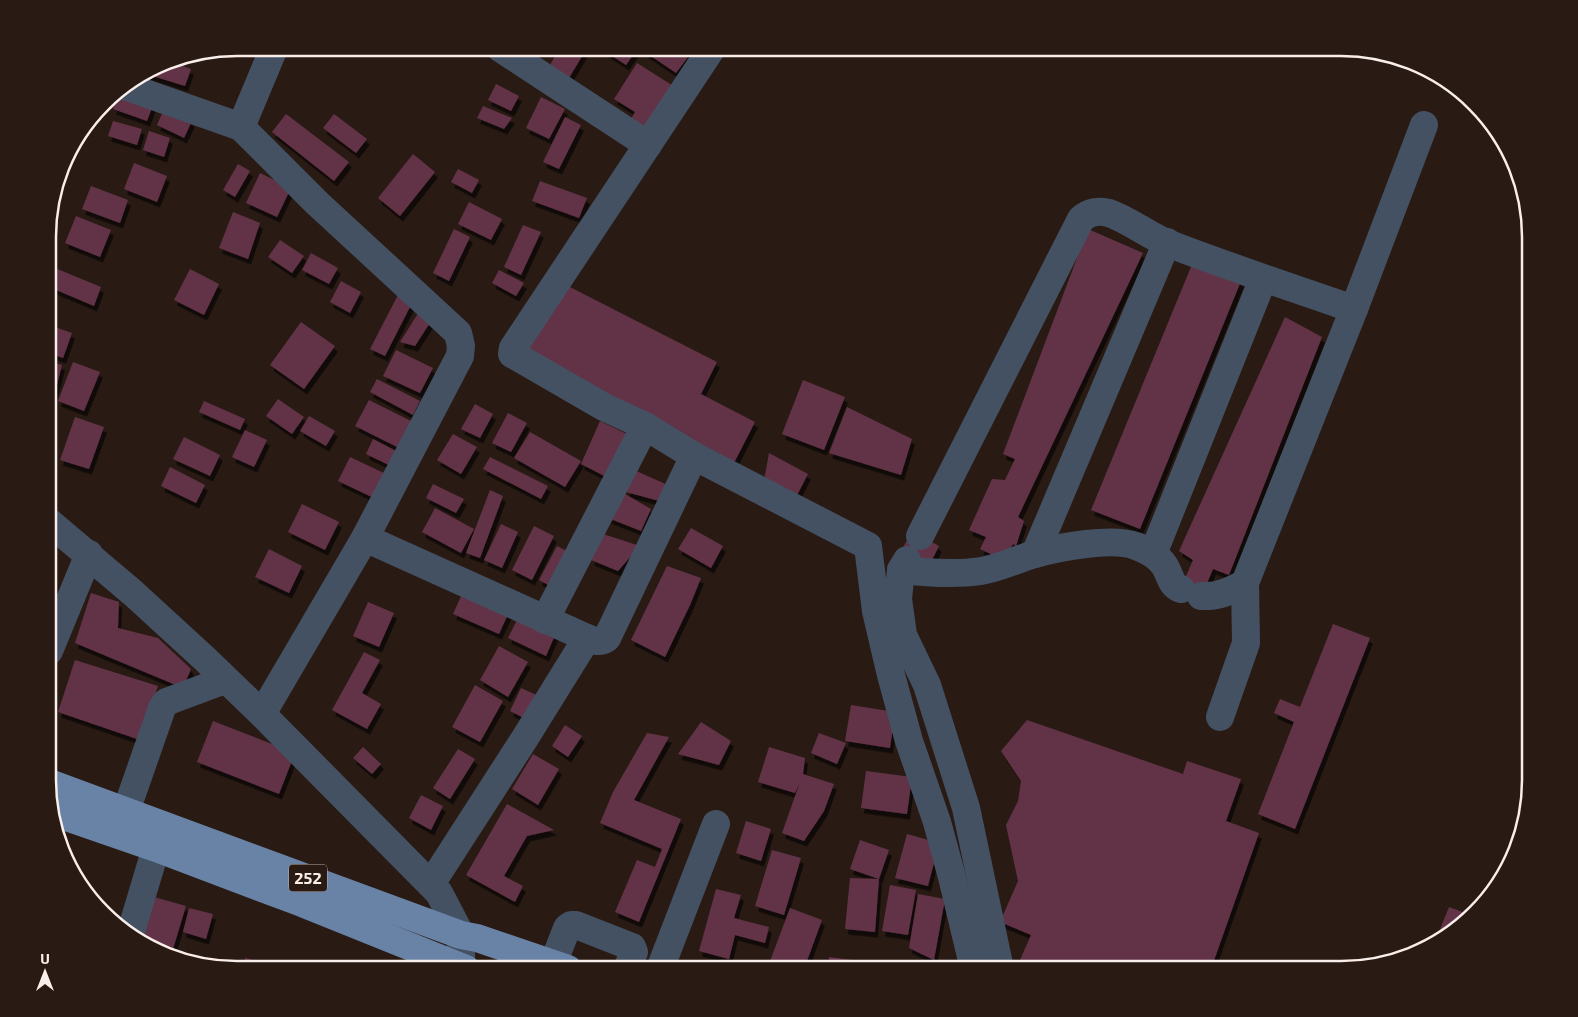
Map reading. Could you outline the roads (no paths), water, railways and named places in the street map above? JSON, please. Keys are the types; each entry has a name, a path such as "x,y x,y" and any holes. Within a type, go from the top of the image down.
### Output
{"main road":[{"name":"252","path":"57,787 122,823 160,837 461,935 477,938 541,961"},
{"name":"252","path":"60,813 122,823"},
{"name":"252","path":"160,837 302,902 444,961"}],"street":[{"path":"241,127 271,56"},
{"path":"512,56 648,145"},
{"path":"707,56 511,351 514,356 604,406 645,426 694,456 868,546 876,611 891,675 909,742 942,841 972,961"},
{"path":"134,89 241,127 317,203 458,333 460,340 460,356 365,538 262,714"},
{"path":"1220,717 1246,643 1245,583 1354,310 1424,125"},
{"path":"920,536 1081,219 1088,214 1093,212 1108,213 1167,242 1354,310"},
{"path":"1036,554 1167,242"},
{"path":"1154,554 1263,278"},
{"path":"545,620 645,426"},
{"path":"365,538 545,620 600,642 607,638 694,456"},
{"path":"56,528 133,593 262,714 430,884 438,893 461,935 463,961"},
{"path":"998,961 966,808 927,685 904,636 898,599 904,565 943,574 981,571 1036,554 1093,543 1116,542 1135,546 1154,554 1164,565 1174,586 1191,593 1219,595 1245,583"},
{"path":"56,634 89,554"},
{"path":"430,884 525,738 587,638"},
{"path":"122,823 162,708 166,702 225,680"},
{"path":"663,961 716,824"},
{"path":"132,927 160,837"},
{"path":"559,961 567,928 576,925 632,947 634,952 630,961"}]}
